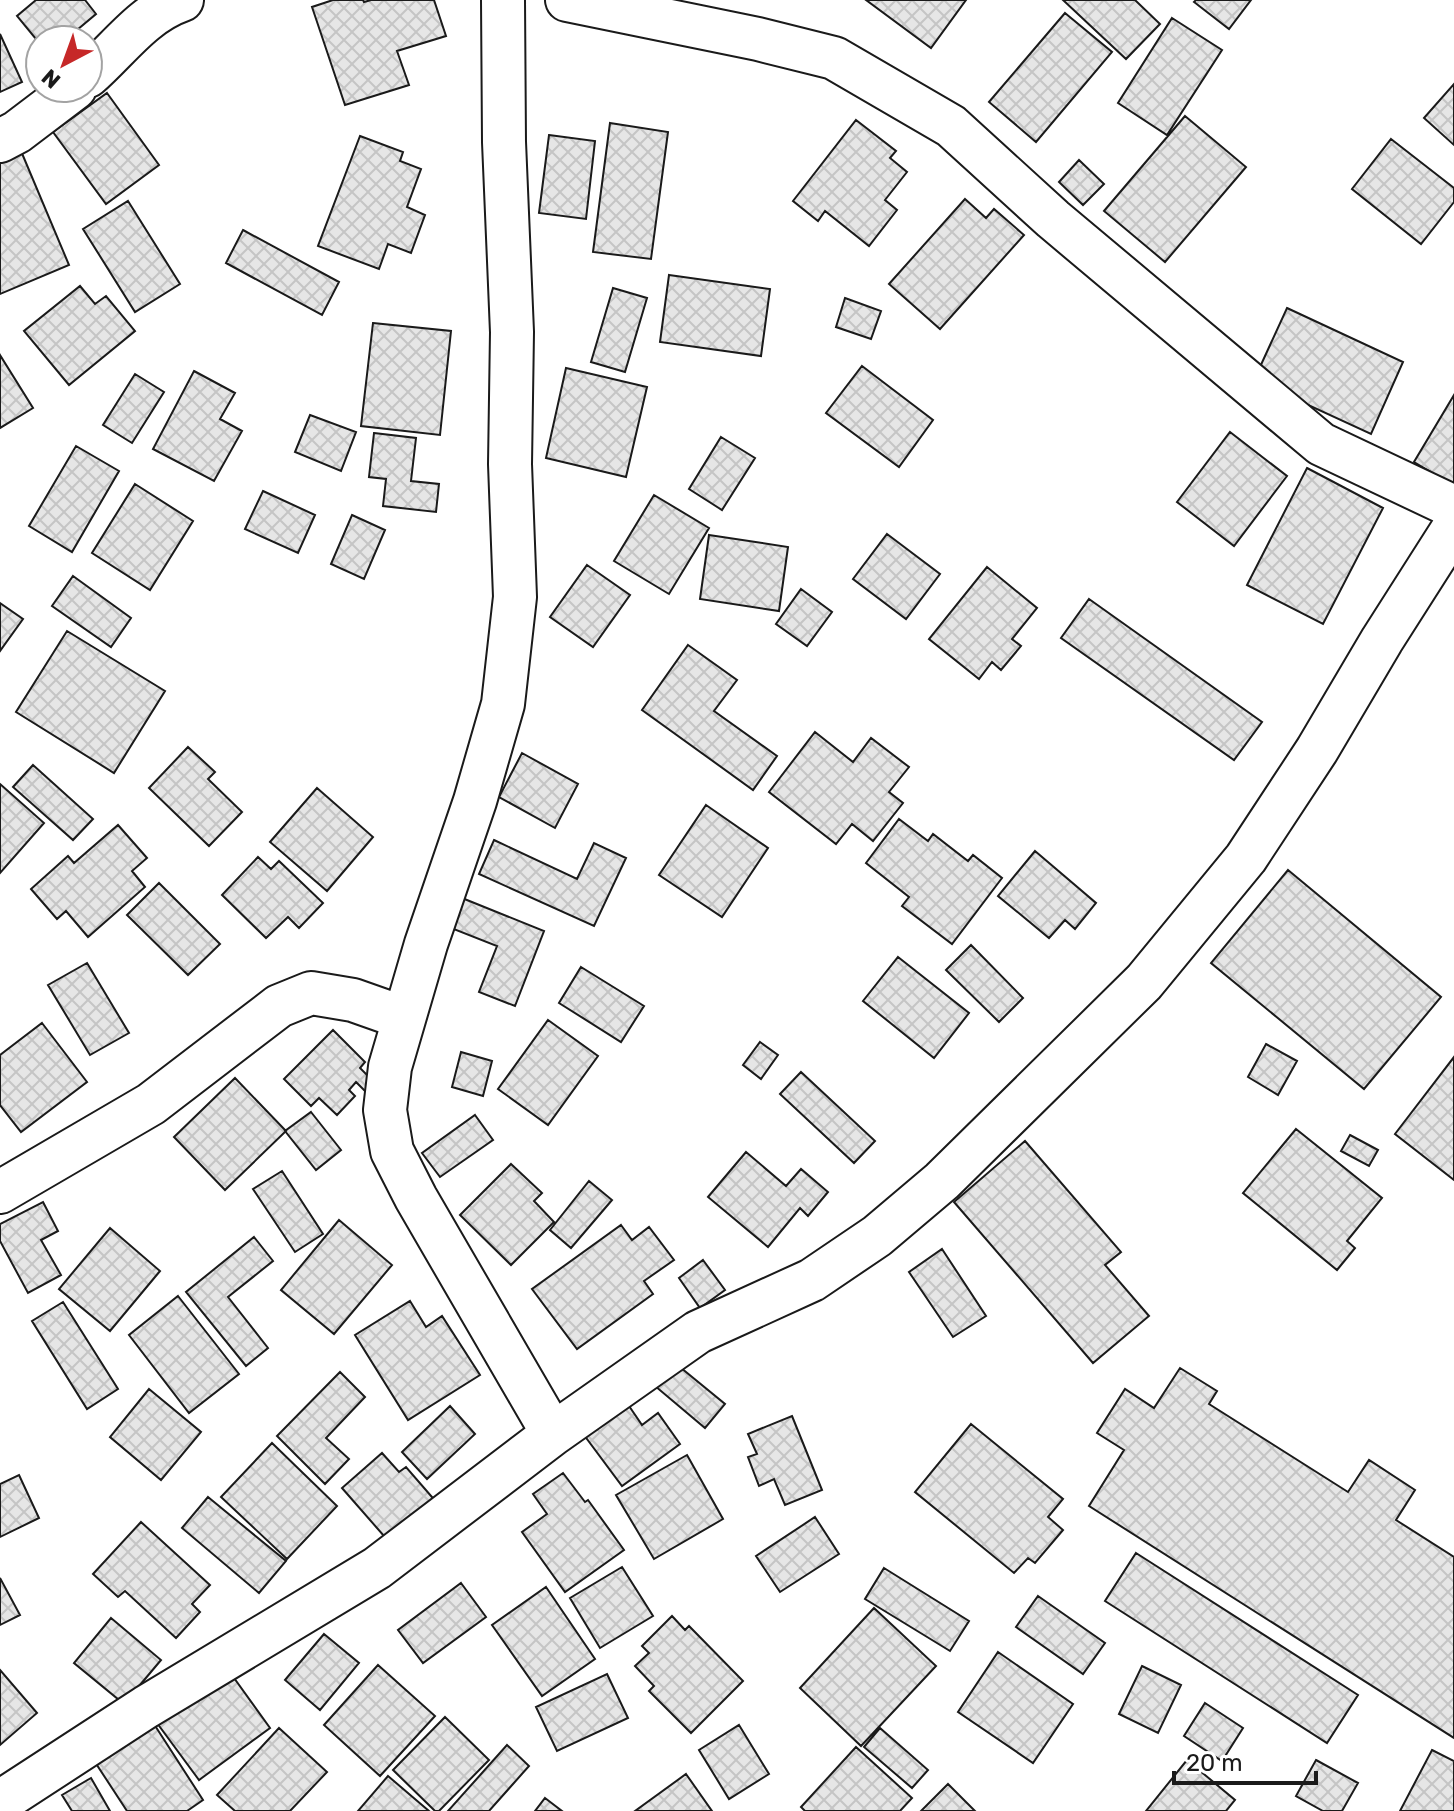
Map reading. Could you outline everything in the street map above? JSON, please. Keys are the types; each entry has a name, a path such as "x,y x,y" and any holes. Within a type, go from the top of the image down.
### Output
{"street":[{"path":"104,60 133,31 165,6 182,0"},
{"path":"503,0 515,597 503,704 475,801 404,1018 390,1067 385,1110 392,1151 456,1271 553,1434"},
{"path":"567,0 758,39 834,58 951,126 1053,219 1321,444 1454,507"},
{"path":"0,141 54,104"},
{"path":"0,1802 146,1707 377,1568 553,1434 698,1332 812,1280 877,1236 942,1181 1144,982 1246,858 1317,750 1454,527"},
{"path":"0,1192 151,1104 279,1006 311,993 353,1000 404,1018"}],"building":[{"path":"36,0 85,0 96,14 84,24 24,25 17,16"},
{"path":"333,0 434,0 446,36 397,51 409,85 345,105 312,7"},
{"path":"866,0 966,0 931,48"},
{"path":"1063,0 1135,0 1160,24 1126,59"},
{"path":"1251,0 1229,29 1194,2"},
{"path":"1065,13 1112,52 1036,142 989,102"},
{"path":"1172,18 1222,50 1167,135 1118,103"},
{"path":"0,34 22,82 0,92"},
{"path":"1454,84 1454,145 1424,118"},
{"path":"107,93 159,165 106,204 53,132 92,104 104,104"},
{"path":"1185,116 1246,167 1165,262 1104,211"},
{"path":"856,120 896,151 890,158 907,172 885,200 897,210 869,246 825,211 818,221 793,201"},
{"path":"610,123 668,132 651,259 593,252"},
{"path":"549,135 595,141 586,219 539,213"},
{"path":"360,136 403,152 400,161 421,169 407,207 425,215 411,253 388,244 379,269 318,246"},
{"path":"1391,139 1454,188 1454,202 1421,244 1352,189"},
{"path":"21,151 69,265 0,294 0,160"},
{"path":"1079,160 1104,184 1083,205 1059,182"},
{"path":"965,199 986,218 994,209 1024,235 940,329 889,284"},
{"path":"128,201 180,284 135,312 83,229"},
{"path":"243,230 339,282 322,315 226,263"},
{"path":"669,275 770,289 761,356 660,342"},
{"path":"80,286 95,304 106,296 135,331 69,385 24,331"},
{"path":"613,288 647,298 625,372 591,362"},
{"path":"845,298 881,311 871,339 836,327"},
{"path":"1287,308 1403,362 1371,434 1254,380"},
{"path":"373,323 451,331 440,435 361,426"},
{"path":"0,355 33,408 0,428"},
{"path":"862,366 933,420 899,467 826,413"},
{"path":"566,368 647,387 626,477 546,458"},
{"path":"194,371 235,393 220,419 242,431 214,481 153,449"},
{"path":"135,374 164,392 132,443 103,425"},
{"path":"1454,395 1454,486 1414,462"},
{"path":"310,415 356,432 341,471 295,452"},
{"path":"1230,432 1287,476 1234,546 1177,502"},
{"path":"374,433 416,438 411,481 439,484 436,512 383,506 386,479 369,477"},
{"path":"721,437 755,458 722,510 689,489"},
{"path":"76,446 119,471 72,552 29,526"},
{"path":"1307,468 1383,508 1323,624 1247,585"},
{"path":"135,484 193,521 150,590 92,553"},
{"path":"263,491 315,515 298,553 245,529"},
{"path":"654,495 709,528 669,594 614,561"},
{"path":"352,515 385,530 364,579 331,564"},
{"path":"887,534 940,574 906,619 853,579"},
{"path":"709,535 788,547 779,611 700,599"},
{"path":"587,565 630,595 593,647 550,617"},
{"path":"987,567 1037,608 1012,639 1021,646 1001,670 992,662 979,679 929,639"},
{"path":"73,576 131,618 111,647 52,606"},
{"path":"801,589 832,612 807,646 776,624"},
{"path":"1089,599 1262,722 1234,760 1061,638"},
{"path":"0,603 23,619 0,651"},
{"path":"67,631 165,691 114,773 16,712"},
{"path":"688,645 737,680 714,711 777,756 753,790 642,710"},
{"path":"815,732 853,762 871,738 909,767 889,792 903,803 873,841 852,824 836,844 769,792"},
{"path":"188,747 215,772 208,779 242,812 209,846 149,788"},
{"path":"522,753 578,784 555,828 499,797"},
{"path":"33,765 93,819 73,840 13,787"},
{"path":"0,784 44,823 0,873"},
{"path":"317,788 373,837 327,891 270,842"},
{"path":"706,805 768,848 722,917 659,875"},
{"path":"899,819 928,841 933,834 968,861 973,855 1002,878 952,944 902,906 909,897 866,863"},
{"path":"118,825 147,858 132,871 145,887 88,937 66,911 57,919 31,889 68,856 74,863"},
{"path":"494,840 577,879 594,843 626,858 594,926 479,874"},
{"path":"1035,851 1096,903 1075,929 1065,920 1049,938 998,896"},
{"path":"258,857 271,869 279,861 323,903 299,928 288,917 266,938 222,895"},
{"path":"1288,870 1441,997 1364,1089 1211,963"},
{"path":"159,883 220,944 188,975 127,915"},
{"path":"462,898 544,931 515,1006 479,992 497,946 451,928"},
{"path":"971,945 1023,998 999,1022 946,970"},
{"path":"898,957 969,1013 934,1058 863,1001"},
{"path":"87,963 129,1033 90,1055 48,985"},
{"path":"581,967 644,1006 621,1042 559,1003"},
{"path":"548,1020 598,1056 548,1125 498,1089"},
{"path":"42,1023 87,1082 21,1132 0,1105 0,1055"},
{"path":"333,1030 365,1062 360,1068 374,1082 366,1092 356,1082 349,1090 355,1096 337,1115 319,1098 311,1106 284,1079"},
{"path":"760,1042 778,1055 761,1079 743,1065"},
{"path":"1266,1044 1297,1061 1278,1095 1248,1077"},
{"path":"461,1052 492,1061 483,1096 452,1087"},
{"path":"1454,1057 1454,1180 1395,1134"},
{"path":"801,1072 875,1141 854,1163 780,1094"},
{"path":"235,1078 286,1131 225,1190 174,1137"},
{"path":"311,1112 341,1150 316,1170 285,1131"},
{"path":"475,1115 493,1140 440,1177 422,1153"},
{"path":"1296,1129 1382,1198 1347,1241 1355,1248 1337,1270 1243,1193"},
{"path":"1350,1135 1378,1150 1369,1166 1341,1151"},
{"path":"1025,1141 1121,1252 1105,1265 1149,1316 1093,1363 954,1202"},
{"path":"746,1152 786,1186 801,1169 828,1192 808,1216 800,1208 768,1247 708,1197"},
{"path":"511,1164 542,1193 534,1201 554,1222 511,1265 460,1215"},
{"path":"282,1171 323,1234 295,1252 253,1189"},
{"path":"589,1181 612,1200 571,1248 550,1230"},
{"path":"43,1202 58,1231 41,1240 61,1275 28,1293 0,1241 0,1224"},
{"path":"339,1220 392,1265 334,1334 281,1290"},
{"path":"621,1225 632,1240 649,1227 674,1260 644,1281 653,1294 577,1349 532,1289"},
{"path":"110,1228 160,1271 110,1331 59,1289"},
{"path":"254,1237 273,1261 228,1297 268,1348 246,1366 186,1292"},
{"path":"942,1249 986,1316 953,1337 909,1272"},
{"path":"703,1260 725,1290 700,1308 679,1278"},
{"path":"178,1296 239,1374 189,1413 129,1335"},
{"path":"410,1301 426,1327 442,1316 480,1375 408,1420 355,1335"},
{"path":"63,1302 118,1389 87,1409 32,1321"},
{"path":"675,1363 725,1404 705,1428 655,1386"},
{"path":"1180,1368 1217,1391 1209,1404 1348,1492 1369,1460 1415,1490 1396,1520 1454,1557 1454,1738 1089,1506 1124,1450 1097,1433 1125,1389 1154,1408"},
{"path":"340,1372 365,1397 326,1438 349,1459 325,1484 277,1436"},
{"path":"149,1389 201,1432 161,1480 110,1437"},
{"path":"627,1403 642,1425 658,1413 680,1444 622,1486 584,1435"},
{"path":"450,1406 475,1434 427,1479 402,1452"},
{"path":"792,1416 822,1490 785,1505 774,1479 759,1486 748,1457 757,1454 748,1434"},
{"path":"971,1424 1063,1499 1048,1517 1063,1530 1035,1563 1028,1558 1014,1573 915,1492"},
{"path":"272,1443 337,1506 287,1559 221,1497"},
{"path":"382,1453 399,1472 406,1467 438,1504 391,1544 342,1488"},
{"path":"687,1455 723,1519 654,1559 616,1495"},
{"path":"563,1473 585,1502 588,1500 624,1550 565,1592 522,1532 547,1514 533,1494"},
{"path":"19,1475 39,1518 0,1537 0,1484"},
{"path":"208,1497 286,1561 259,1593 182,1528"},
{"path":"815,1517 839,1554 780,1592 756,1556"},
{"path":"141,1522 210,1585 192,1604 200,1612 176,1638 125,1591 118,1597 93,1574"},
{"path":"1136,1553 1358,1695 1327,1743 1105,1601"},
{"path":"622,1567 653,1616 600,1648 570,1598"},
{"path":"884,1568 969,1621 950,1651 865,1599"},
{"path":"0,1578 20,1615 0,1625"},
{"path":"461,1583 486,1617 423,1663 398,1630"},
{"path":"546,1587 595,1659 542,1696 492,1625"},
{"path":"1038,1596 1105,1643 1083,1674 1016,1627"},
{"path":"874,1608 936,1666 861,1746 800,1688"},
{"path":"672,1616 685,1630 689,1626 743,1681 691,1733 649,1691 654,1686 635,1666 649,1653 642,1646"},
{"path":"111,1618 161,1660 124,1704 74,1663"},
{"path":"324,1634 359,1663 320,1710 285,1680"},
{"path":"998,1652 1073,1704 1033,1763 958,1712"},
{"path":"378,1665 435,1716 380,1776 324,1725"},
{"path":"1142,1666 1181,1685 1158,1733 1119,1714"},
{"path":"0,1670 37,1713 0,1745"},
{"path":"229,1671 270,1728 199,1780 157,1723"},
{"path":"607,1674 628,1718 557,1751 536,1707"},
{"path":"1205,1703 1243,1728 1222,1761 1184,1736"},
{"path":"445,1717 489,1760 439,1811 435,1811 393,1770"},
{"path":"152,1721 203,1800 187,1811 127,1811 93,1759"},
{"path":"739,1725 769,1774 729,1799 699,1750"},
{"path":"279,1728 327,1772 290,1811 235,1811 217,1795"},
{"path":"880,1728 928,1770 912,1788 864,1747"},
{"path":"507,1745 529,1766 489,1811 448,1811"},
{"path":"856,1747 912,1798 900,1811 805,1811 801,1807"},
{"path":"1432,1750 1454,1761 1454,1811 1400,1811"},
{"path":"1187,1760 1235,1800 1226,1811 1146,1811"},
{"path":"1316,1760 1358,1783 1342,1811 1323,1811 1296,1796"},
{"path":"686,1774 712,1811 635,1811"},
{"path":"388,1776 429,1811 358,1811"},
{"path":"91,1778 110,1811 72,1811 62,1795"},
{"path":"948,1784 975,1811 921,1811"},
{"path":"545,1798 562,1811 535,1811"}]}
